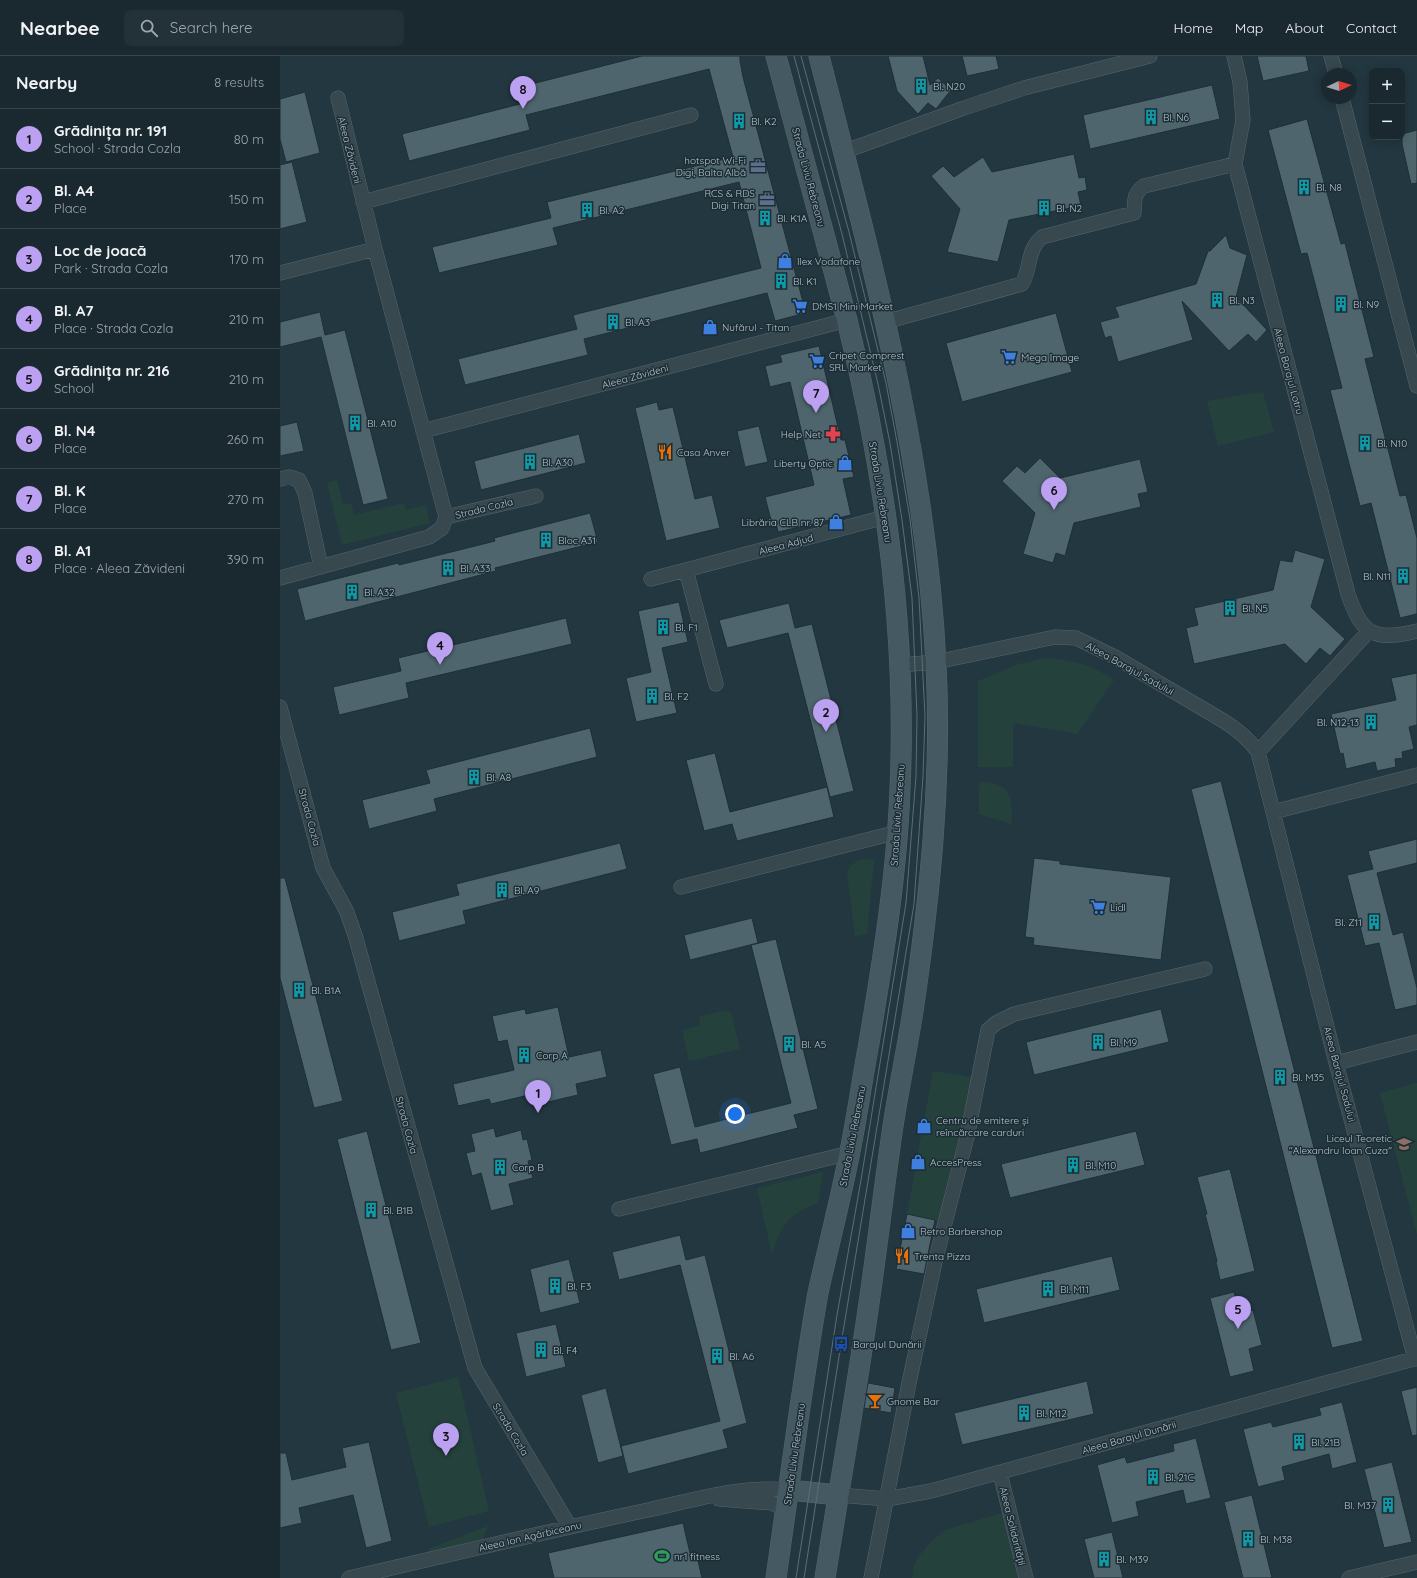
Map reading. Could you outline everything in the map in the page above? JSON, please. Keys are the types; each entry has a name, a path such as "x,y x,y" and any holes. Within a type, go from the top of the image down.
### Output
{"street":[{"name":"Strada Liviu Rebreanu","path":"776,56 847,320 866,405 885,517 896,609 900,665 901,739 898,832 877,993 850,1153 818,1297 776,1578"},
{"path":"819,56 885,322 910,440 923,517 931,586 936,662 937,773 929,890 912,1016 893,1128 868,1312 825,1578"},
{"path":"843,152 957,110 1024,88 1150,56"},
{"name":"Aleea Barajul Lotru","path":"1234,56 1240,82 1243,120 1235,164 1348,594 1353,609 1359,620 1369,631"},
{"path":"1331,56 1334,68"},
{"name":"Aleea Zăvideni","path":"338,98 374,249 446,517"},
{"path":"1344,104 1417,386"},
{"path":"363,202 691,115"},
{"path":"885,322 1022,284 1027,276 1032,250 1036,242 1042,237 1134,213 1136,191 1144,186 1235,164"},
{"path":"280,273 374,249"},
{"name":"Aleea Zăvideni","path":"423,431 847,320"},
{"path":"280,479 289,477 299,480 304,493 321,567"},
{"name":"Strada Cozla","path":"280,578 429,537 442,528 446,517 536,496"},
{"name":"Aleea Adjud","path":"651,579 885,517"},
{"path":"686,570 716,684"},
{"path":"1258,752 1369,631 1381,636 1398,636 1417,631"},
{"name":"Aleea Barajul Sadului","path":"900,665 936,662 1055,637 1076,638 1115,657 1222,720 1243,734 1258,752 1336,1063 1416,1358"},
{"name":"Strada Cozla","path":"280,707 324,868 346,910 355,935 474,1368 570,1527"},
{"path":"1273,812 1417,775"},
{"path":"681,887 898,832"},
{"path":"871,1578 909,1383 936,1262 967,1138 988,1030 996,1022 1014,1014 1205,970"},
{"path":"1336,1063 1417,1042"},
{"path":"619,1209 850,1153"},
{"name":"Aleea Barajul Dunării","path":"838,1495 887,1499 931,1491 1416,1358"},
{"name":"Aleea Solidarității","path":"1000,1473 1026,1578"},
{"name":"Aleea Ion Agârbiceanu","path":"349,1578 570,1527 710,1497 747,1490 769,1488 789,1490"},
{"path":"789,1490 838,1495"},
{"name":"Aleea Ion Agârbiceanu","path":"710,1497 725,1501 772,1503 786,1510"},
{"path":"1349,1578 1417,1562"}],"green space":[{"path":"1263,392 1274,432 1218,446 1207,401"},
{"path":"337,480 343,505 351,503 354,515 404,503 406,510 426,505 430,523 342,545 327,483"},
{"path":"1046,658 1082,664 1114,680 1077,734 1013,723 1013,767 978,767 978,681 1018,664"},
{"path":"981,782 999,785 1005,789 1011,800 1011,824 979,814 979,785"},
{"path":"874,859 867,934 855,936 847,873 850,866 859,860"},
{"path":"723,1011 731,1012 740,1049 689,1061 682,1030 700,1025 699,1016"},
{"path":"933,1071 973,1077 944,1222 907,1214"},
{"name":"Liceul Teoretic \"Alexandru Ioan Cuza\"","path":"1417,1083 1417,1235 1380,1093"},
{"path":"823,1172 818,1203 807,1207 787,1222 782,1229 772,1255 757,1188"},
{"path":"458,1377 489,1511 429,1527 396,1393"},
{"path":"1002,1513 1018,1578 912,1578 914,1565 917,1558 931,1542 945,1530"},
{"path":"488,1526 483,1539 474,1550 431,1564 428,1549"}],"building":[{"path":"642,56 740,56 743,77 806,313 775,321 767,293 584,339 588,355 465,385 458,359 577,329 573,315 761,268 739,182 553,228 558,245 439,273 432,247 551,218 547,202 733,157 709,69 526,115 530,130 409,161 402,134 520,104 516,88"},
{"name":"Bl. N20","path":"888,56 923,56 930,85 938,78 951,90 936,109 928,103 918,114 897,91"},
{"path":"962,56 996,56 999,69 967,76"},
{"path":"1257,56 1306,56 1309,71 1263,81"},
{"name":"Bl. N6","path":"1212,85 1220,119 1090,149 1083,115"},
{"path":"305,92 320,153 286,162 280,139 280,99"},
{"path":"1307,119 1341,244 1345,243 1374,357 1365,359 1400,496 1406,495 1417,538 1417,614 1400,618 1371,503 1360,506 1330,390 1342,388 1307,253 1301,254 1268,130"},
{"path":"1417,130 1417,183 1411,184 1402,144 1402,140 1405,140 1405,133"},
{"name":"Bl. N2","path":"1074,154 1079,178 1085,177 1087,190 1078,192 1081,206 1009,220 998,262 947,252 960,209 931,176 943,166 954,177 983,157 992,172"},
{"path":"292,162 307,222 280,229 280,165"},
{"name":"Bl. N3","path":"1226,235 1230,248 1247,255 1236,297 1267,330 1256,342 1248,334 1229,351 1182,301 1193,340 1118,362 1111,336 1105,338 1100,322 1119,317 1115,307 1196,284 1208,251 1210,251"},
{"name":"Bl. A10","path":"320,312 325,335 345,330 388,499 363,505 321,337 280,347 280,322"},
{"name":"Mega Image","path":"1056,313 1072,372 962,402 946,343"},
{"path":"819,346 841,440 845,440 854,477 843,479 851,515 778,532 777,527 773,528 765,497 814,485 790,382 770,387 765,366 782,362 780,355"},
{"name":"Casa Anver","path":"657,402 659,410 673,407 695,499 712,495 720,528 666,541 635,408"},
{"path":"297,422 304,451 280,456 280,426"},
{"path":"759,426 768,462 745,467 737,431"},
{"name":"Bl. A30","path":"579,434 586,463 481,490 474,461"},
{"path":"1040,458 1060,478 1140,459 1148,492 1138,494 1141,507 1074,523 1065,556 1056,553 1053,563 1023,554 1035,513 1002,481 1017,466 1025,473"},
{"path":"590,513 598,542 495,568 496,571 305,621 297,589 398,563 399,565 495,541 494,538"},
{"name":"Bl. N5","path":"1295,550 1325,559 1311,607 1345,639 1330,656 1320,648 1306,664 1285,644 1194,664 1186,628 1198,625 1194,608 1273,590 1280,560 1292,562"},
{"path":"679,602 688,642 662,648 677,713 636,722 626,678 651,672 638,611"},
{"path":"789,603 795,628 812,624 854,791 830,797 788,633 727,648 719,620"},
{"path":"566,618 572,644 406,683 409,698 339,715 333,687 401,671 398,658"},
{"name":"Bl. N12-13","path":"1417,673 1417,725 1409,727 1414,749 1402,752 1403,758 1395,759 1396,767 1377,771 1375,762 1346,769 1343,753 1340,754 1331,714 1396,700 1391,678"},
{"name":"Bl. A8","path":"590,728 597,757 434,799 437,811 369,829 362,800 430,783 426,770"},
{"path":"715,753 730,812 827,787 834,817 737,841 732,824 704,831 686,760"},
{"name":"Bl. M35","path":"1221,781 1363,1341 1332,1348 1191,789"},
{"name":"Bl. Z11","path":"1417,839 1417,863 1377,873 1393,935 1403,932 1417,988 1417,1005 1395,1010 1379,943 1365,946 1347,875 1373,869 1368,851"},
{"name":"Bl. A9","path":"620,843 627,869 463,911 466,924 399,941 392,912 459,895 456,884"},
{"name":"Lidl","path":"1034,858 1060,861 1060,864 1171,877 1161,960 1033,945 1034,938 1025,937"},
{"name":"Bl. B1A","path":"280,878 285,878 343,1101 314,1108 280,978"},
{"path":"752,918 758,943 690,960 684,935"},
{"name":"Bl. A5","path":"776,939 818,1109 794,1115 798,1128 700,1153 697,1139 671,1145 653,1074 680,1067 695,1127 791,1103 751,945"},
{"name":"Corp A","path":"558,1007 569,1057 601,1050 607,1077 576,1084 578,1095 535,1105 533,1094 491,1104 489,1099 458,1106 453,1084 514,1070 507,1040 498,1042 492,1016 525,1009 526,1014"},
{"name":"Bl. M9","path":"1161,1009 1169,1042 1034,1075 1026,1042"},
{"name":"Corp B","path":"494,1128 496,1137 521,1130 523,1140 527,1139 532,1160 528,1161 533,1178 509,1184 514,1205 491,1211 481,1173 472,1176 466,1153 475,1151 471,1134"},
{"name":"Bl. B1B","path":"367,1131 421,1343 391,1350 337,1139"},
{"name":"Bl. M10","path":"1136,1131 1145,1165 1010,1198 1001,1164"},
{"path":"1230,1169 1255,1271 1220,1280 1217,1261 1205,1214 1207,1214 1197,1177"},
{"path":"907,1214 935,1220 924,1274 896,1269"},
{"name":"Bl. A6","path":"680,1235 686,1260 705,1255 747,1423 723,1430 728,1448 628,1474 621,1446 720,1421 680,1265 619,1280 612,1252"},
{"name":"Bl. M11","path":"1112,1256 1120,1290 984,1323 976,1289"},
{"name":"Bl. F3","path":"569,1259 580,1303 540,1313 530,1269"},
{"path":"1234,1292 1239,1313 1253,1310 1262,1345 1249,1349 1254,1371 1230,1377 1210,1298"},
{"name":"Bl. F4","path":"556,1324 566,1367 526,1377 516,1333"},
{"name":"Bl. M12","path":"1087,1381 1094,1414 962,1445 954,1413"},
{"path":"868,1383 895,1388 891,1413 864,1408"},
{"path":"1417,1387 1417,1435 1412,1436 1401,1391"},
{"path":"606,1388 623,1456 598,1463 581,1395"},
{"name":"Bl. 21B","path":"1342,1402 1357,1462 1332,1469 1329,1454 1282,1467 1285,1480 1258,1487 1243,1429 1271,1422 1273,1427 1321,1415 1319,1408"},
{"name":"Bl. 21C","path":"1196,1438 1211,1498 1186,1504 1183,1490 1136,1502 1139,1516 1112,1523 1097,1465 1125,1457 1127,1463 1174,1451 1173,1444"},
{"path":"369,1442 392,1541 366,1548 353,1495 299,1508 302,1523 280,1528 280,1453 286,1453 292,1480 346,1467 342,1448"},
{"name":"Bl. M37","path":"1392,1462 1412,1542 1384,1548 1364,1469"},
{"name":"Bl. M38","path":"1252,1495 1272,1578 1243,1578 1224,1502"},
{"path":"683,1523 690,1553 696,1552 702,1578 554,1578 548,1553"},
{"name":"Bl. M39","path":"1112,1532 1123,1578 1094,1578 1084,1539"}],"tram line":[{"path":"794,56 842,234 878,384 890,443 912,598 917,716 916,776 906,903 861,1180 837,1315 796,1578"},
{"path":"801,56 849,232 886,383 910,519 919,598 925,716 923,776 914,904 804,1578"}],"place":[{"name":"Bl. N20","path":"921,86"},
{"name":"Bl. A1","path":"523,109"},
{"name":"Bl. N6","path":"1151,117"},
{"name":"Bl. K2","path":"739,121"},
{"name":"hotspot Wi-Fi Digi, Balta Albă","path":"758,166"},
{"name":"Bl. N8","path":"1304,187"},
{"name":"RCS & RDS Digi Titan","path":"767,199"},
{"name":"Bl. N2","path":"1044,208"},
{"name":"Bl. A2","path":"587,210"},
{"name":"Bl. K1A","path":"765,218"},
{"name":"Ilex Vodafone","path":"785,261"},
{"name":"Bl. K1","path":"781,281"},
{"name":"Bl. N3","path":"1217,300"},
{"name":"Bl. N9","path":"1341,304"},
{"name":"DMS1 Mini Market","path":"800,306"},
{"name":"Bl. A3","path":"613,322"},
{"name":"Nufărul - Titan","path":"710,327"},
{"name":"Mega Image","path":"1009,357"},
{"name":"Cripet Comprest SRL Market","path":"817,361"},
{"name":"Bl. K","path":"816,413"},
{"name":"Bl. A10","path":"355,423"},
{"name":"Help Net","path":"833,434"},
{"name":"Bl. N10","path":"1365,443"},
{"name":"Casa Anver","path":"665,452"},
{"name":"Bl. A30","path":"530,462"},
{"name":"Liberty Optic","path":"845,463"},
{"name":"Bl. N4","path":"1054,510"},
{"name":"Librăria CLB nr. 87","path":"836,522"},
{"name":"Bloc A31","path":"546,540"},
{"name":"Bl. A33","path":"448,568"},
{"name":"Bl. N11","path":"1403,576"},
{"name":"Bl. A32","path":"352,592"},
{"name":"Bl. N5","path":"1230,608"},
{"name":"Bl. F1","path":"663,627"},
{"name":"Bl. A7","path":"440,665"},
{"name":"Bl. F2","path":"652,696"},
{"name":"Bl. N12-13","path":"1371,722"},
{"name":"Bl. A4","path":"826,732"},
{"name":"Bl. A8","path":"474,777"},
{"name":"Bl. A9","path":"502,890"},
{"name":"Lidl","path":"1098,907"},
{"name":"Bl. Z11","path":"1374,922"},
{"name":"Bl. B1A","path":"299,990"},
{"name":"Bl. M9","path":"1098,1042"},
{"name":"Bl. A5","path":"789,1044"},
{"name":"Corp A","path":"524,1055"},
{"name":"Bl. M35","path":"1280,1077"},
{"name":"Grădinița nr. 191","path":"538,1113"},
{"name":"Centru de emitere și reîncărcare carduri","path":"924,1126"},
{"name":"Liceul Teoretic \"Alexandru Ioan Cuza\"","path":"1404,1144"},
{"name":"AccesPress","path":"918,1162"},
{"name":"Bl. M10","path":"1073,1165"},
{"name":"Corp B","path":"500,1167"},
{"name":"Bl. B1B","path":"371,1210"},
{"name":"Retro Barbershop","path":"908,1231"},
{"name":"Trenta Pizza","path":"902,1256"},
{"name":"Bl. F3","path":"555,1286"},
{"name":"Bl. M11","path":"1048,1289"},
{"name":"Grădinița nr. 216","path":"1238,1329"},
{"name":"Barajul Dunării","path":"841,1344"},
{"name":"Bl. F4","path":"541,1350"},
{"name":"Bl. A6","path":"717,1356"},
{"name":"Gnome Bar","path":"875,1401"},
{"name":"Bl. M12","path":"1024,1413"},
{"name":"Bl. 21B","path":"1299,1442"},
{"name":"Loc de joacă","path":"446,1456"},
{"name":"Bl. 21C","path":"1153,1477"},
{"name":"Bl. M37","path":"1388,1505"},
{"name":"Bl. M38","path":"1248,1539"},
{"name":"nr1 fitness","path":"662,1556"},
{"name":"Bl. M39","path":"1104,1559"}]}
